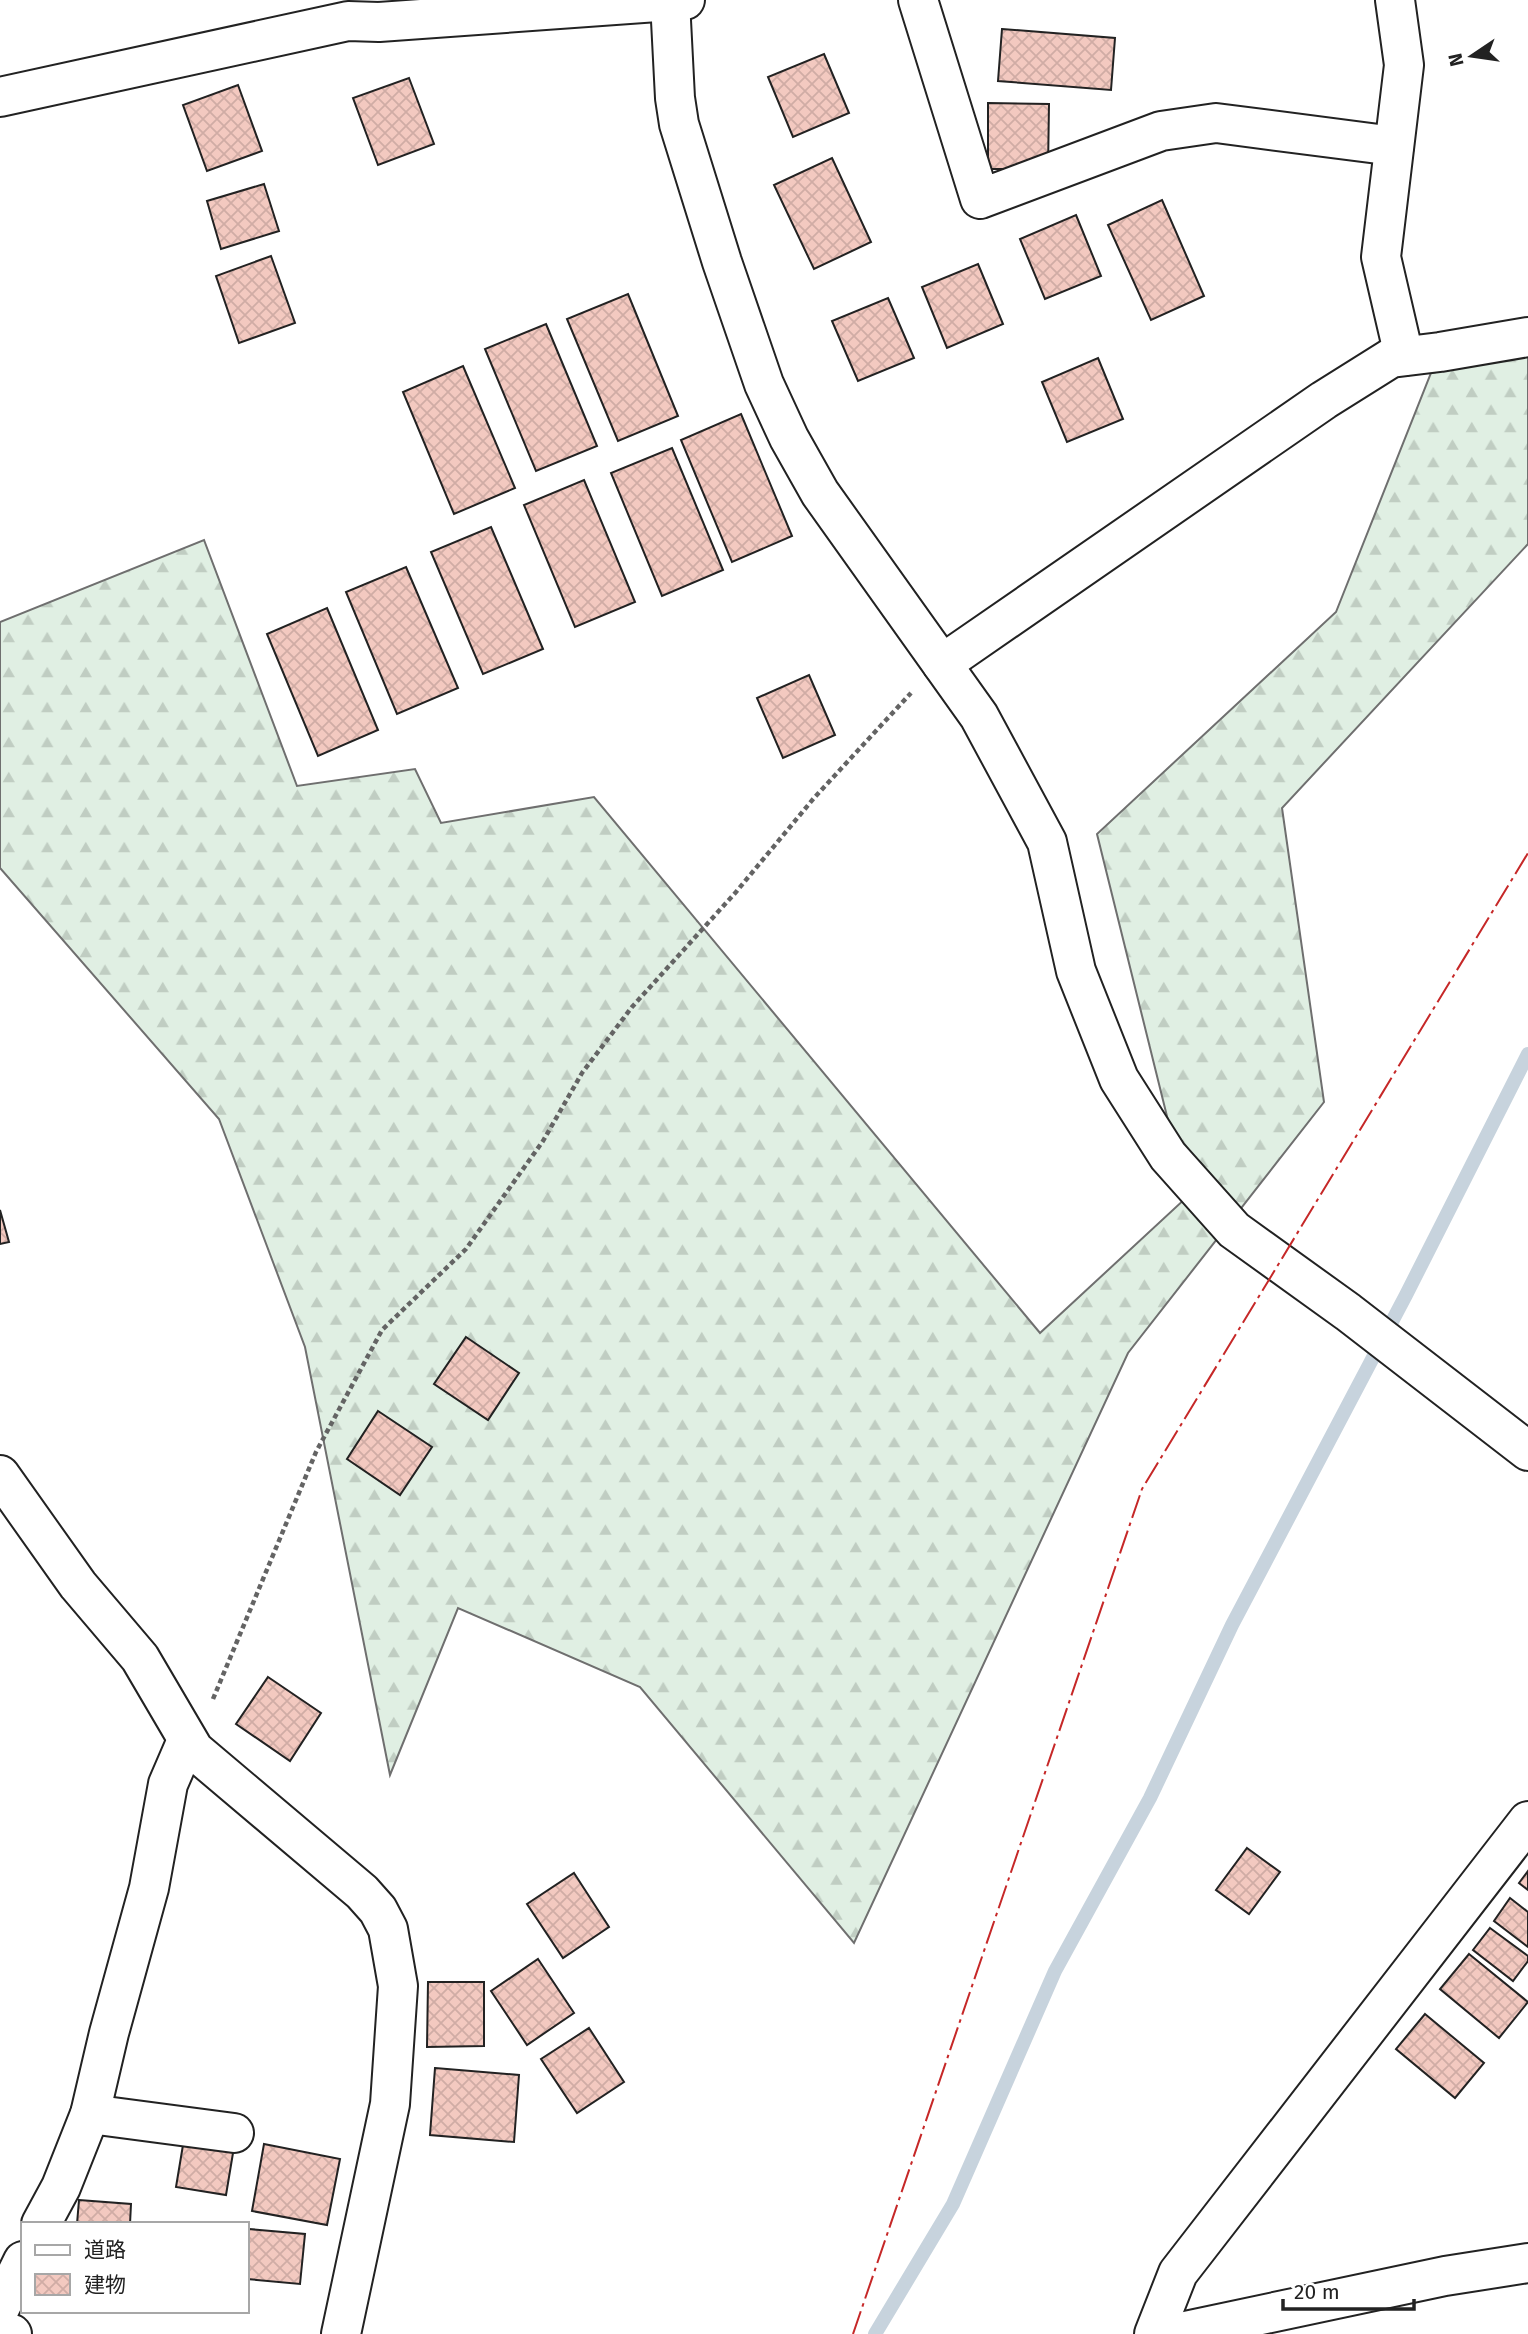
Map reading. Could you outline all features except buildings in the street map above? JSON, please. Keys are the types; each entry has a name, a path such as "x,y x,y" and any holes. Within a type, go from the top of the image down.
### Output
{"street":[{"path":"918,0 980,199 1161,131 1216,123 1394,146"},
{"path":"1395,0 1404,65 1381,257 1404,356"},
{"path":"0,97 348,21 379,22 678,1 675,98 679,124 764,384 789,438 820,493 979,716 1047,842 1076,971 1119,1079 1168,1156 1234,1230 1348,1312 1528,1451"},
{"path":"942,664 1324,400 1391,358 1528,337"},
{"path":"0,1475 78,1585 140,1658 189,1743 362,1892 378,1910 388,1929 398,1986 390,2104 341,2334"},
{"path":"42,2222 61,2187 90,2114 149,1888 168,1784 189,1743"},
{"path":"1154,2334 1178,2273 1528,1821"},
{"path":"90,2114 234,2133"},
{"path":"1171,2334 1445,2276 1528,2263"},
{"path":"0,2308 21,2266"},
{"path":"0,2333 12,2334"}],"path":[{"path":"189,1743 219,1687 316,1452 382,1330 466,1249 543,1141 582,1073 632,1007 727,903 814,798 917,685 942,664"}],"green space":[{"path":"1528,354 1528,544 1282,808 1324,1102 1128,1353 854,1943 640,1687 458,1608 390,1775 305,1347 219,1119 0,868 0,622 204,540 297,786 415,769 441,823 594,797 1040,1333 1187,1197 1097,834 1336,612 1431,373"}],"waterway":[{"path":"875,2334 953,2204 1055,1971 1150,1798 1232,1625 1406,1295 1528,1054"}],"power":[{"path":"853,2334 1142,1489 1528,853"}]}
